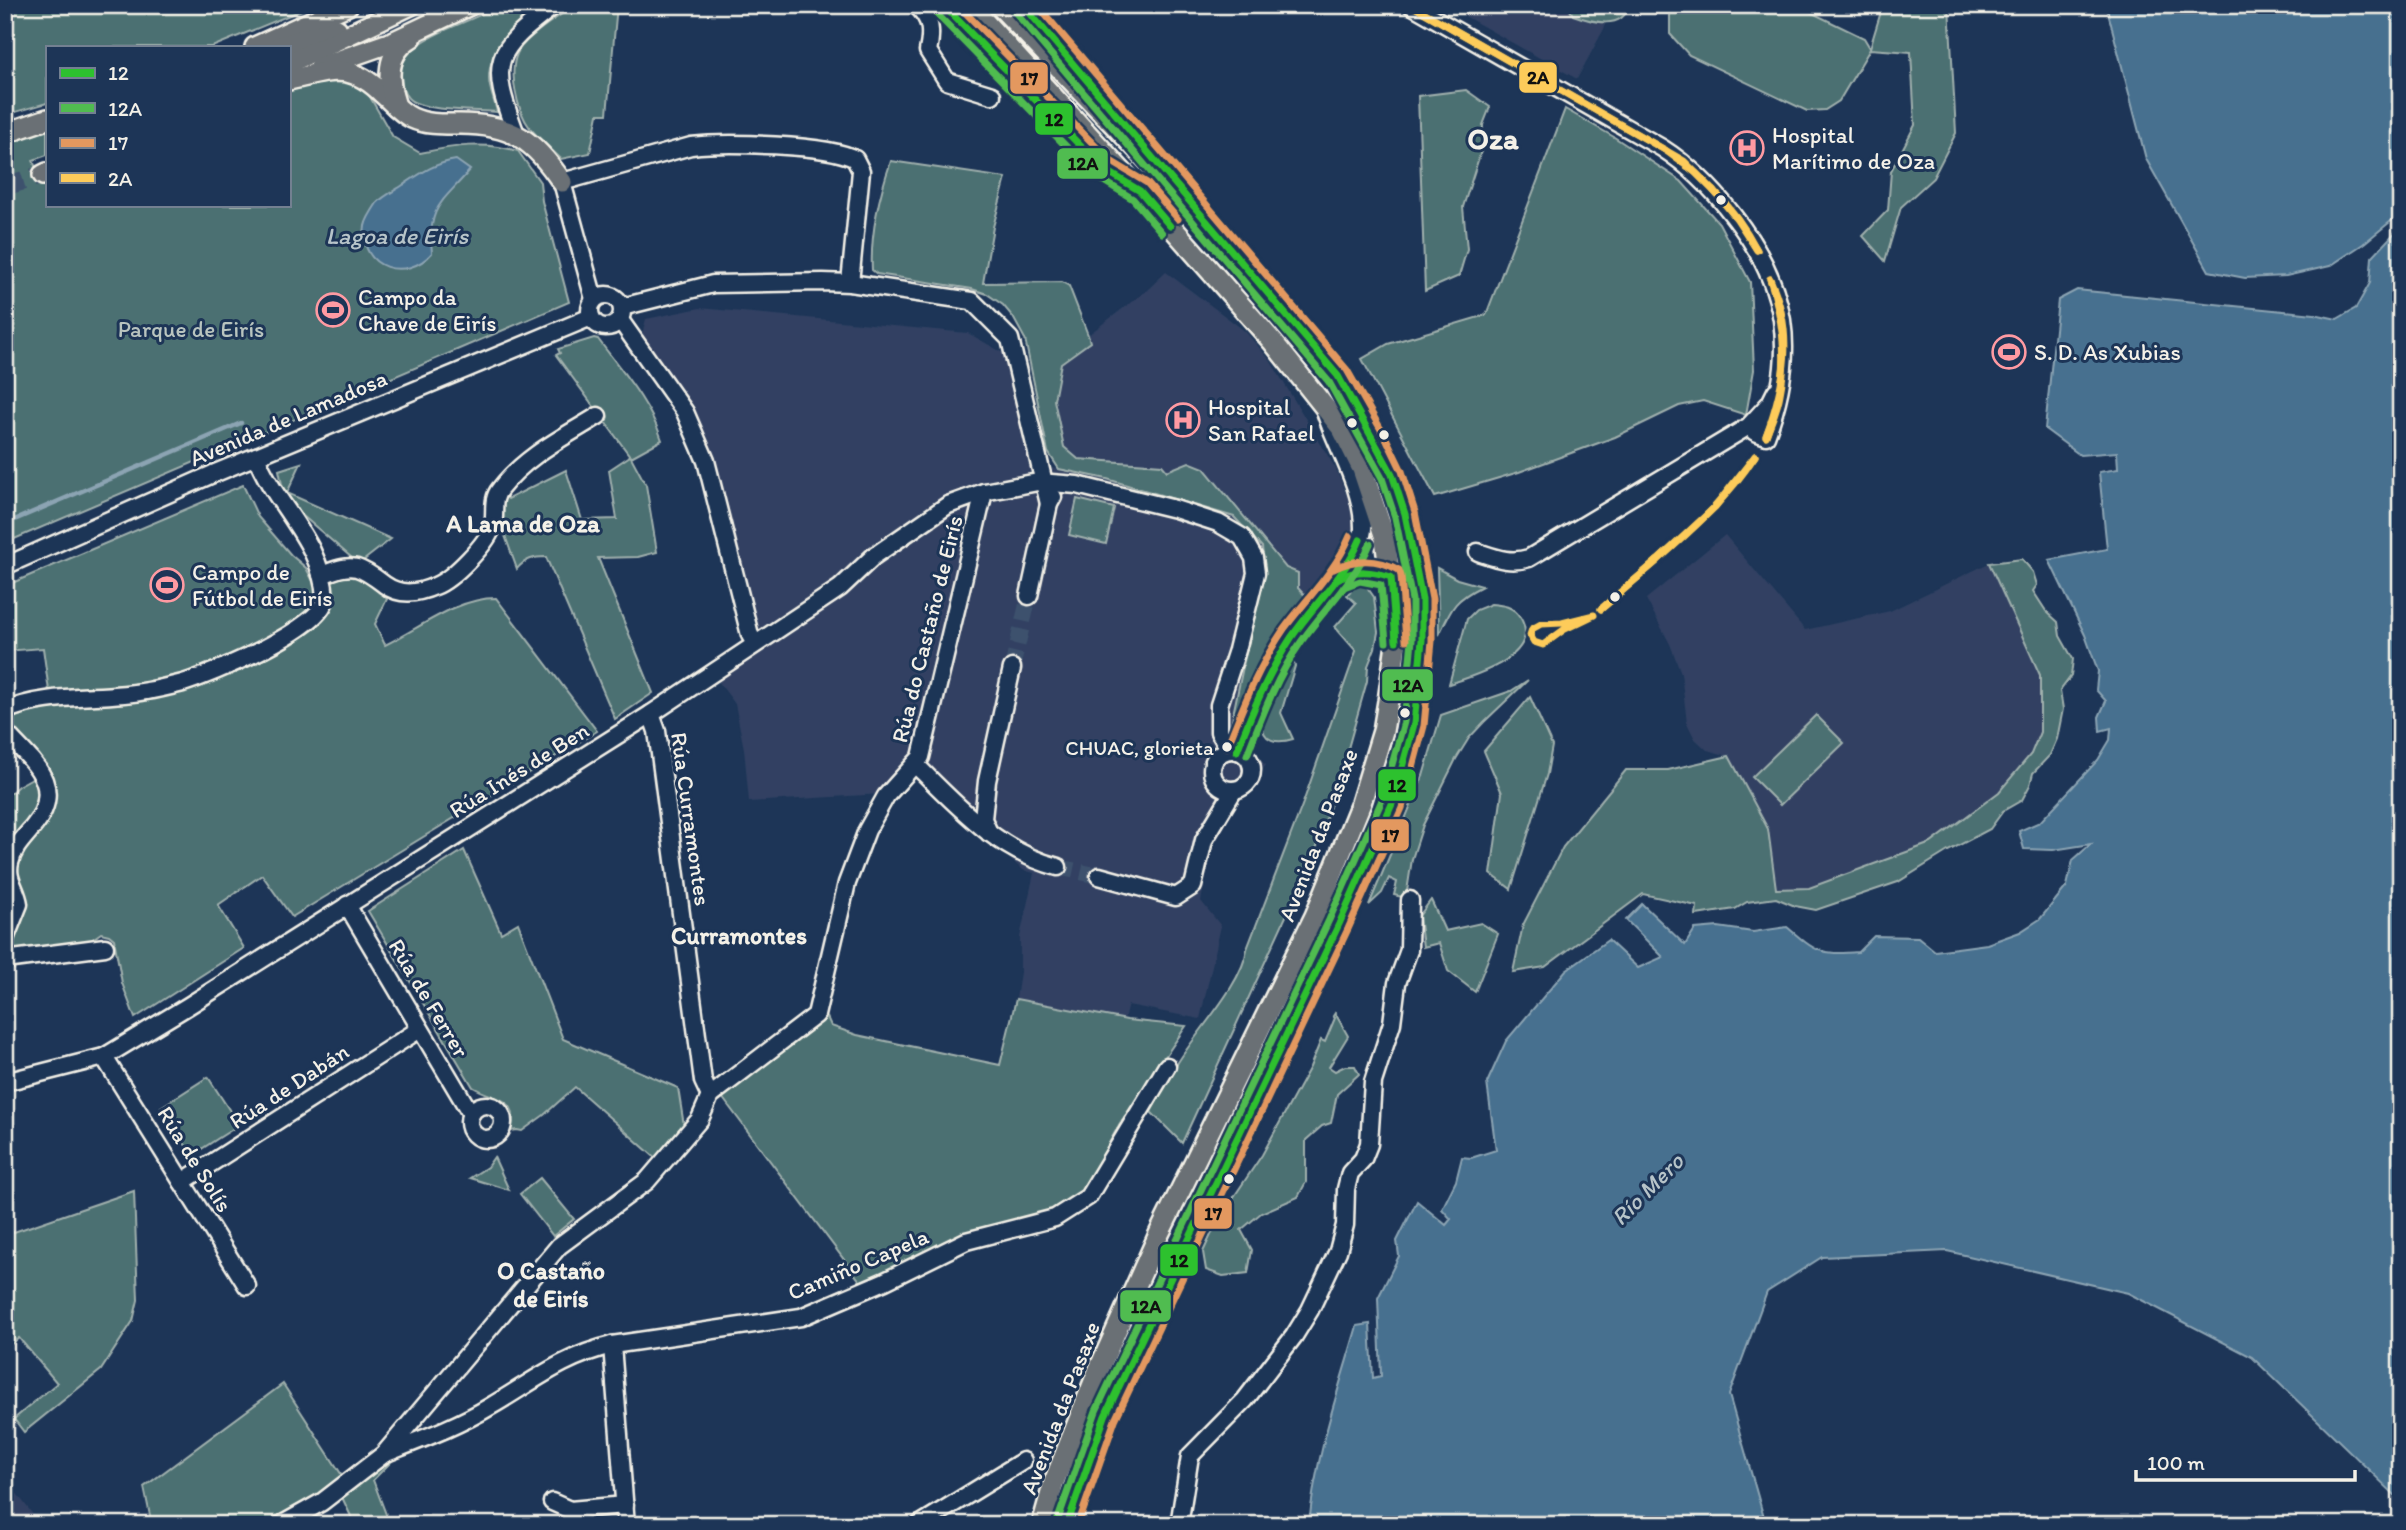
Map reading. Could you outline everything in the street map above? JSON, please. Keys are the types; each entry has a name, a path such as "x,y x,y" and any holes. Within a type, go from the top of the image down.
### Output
{"main road":[{"path":"257,46 348,5"},
{"path":"290,63 411,5"},
{"path":"290,78 391,42 471,5"},
{"path":"397,107 389,83 389,73 391,61 400,46 408,39 457,16 471,5"},
{"path":"943,5 1102,168 1140,191"},
{"name":"Avenida da Pasaxe","path":"969,5 1140,191 1273,342 1342,429 1362,469 1385,538 1396,643 1383,731 1362,803 1310,928 1159,1234 1099,1369 1055,1482 1042,1525"},
{"name":"Avenida da Pasaxe","path":"999,5 1206,221 1307,336 1338,376 1392,474 1405,514 1422,598 1420,682 1408,751 1392,804 1339,924 1105,1416 1072,1503 1067,1525"},
{"path":"1023,5 1206,221"},
{"path":"280,46 392,13"},
{"path":"290,78 334,71 351,73 372,83 413,119 433,124 494,127 516,134 540,153 562,182"},
{"path":"9,132 46,119"},
{"path":"1031,1525 1056,1447 1080,1391 1099,1369"}],"street":[{"path":"516,134 500,85 502,58 505,50 518,35 555,5"},
{"path":"916,5 927,16 932,33 928,51 947,81 992,96"},
{"path":"1411,5 1684,161 1700,176 1749,235 1781,304 1785,327 1783,377 1777,409 1766,436 1755,432 1756,419"},
{"path":"594,299 562,182 691,146 707,144 750,144 847,154 855,159 861,171 850,283"},
{"path":"755,644 750,635 706,461 685,412 621,314 616,298 601,296 594,299 590,307 591,317 603,327 613,326 621,314 713,284 850,283 972,301 1010,339 1053,482 1029,596"},
{"name":"Avenida de Lamadosa","path":"5,566 256,456 591,317"},
{"path":"1478,552 1506,561 1529,558 1749,426 1770,403 1783,377"},
{"path":"1234,790 1222,787 1212,774 1214,761 1218,755 1234,750 1292,637 1339,578 1357,547 1363,530 1354,483 1322,402"},
{"path":"321,575 341,568 357,568 388,587 406,593 425,589 450,578 477,550 492,525 493,504 497,492 506,482 541,451 598,416"},
{"path":"5,711 32,702 144,692 192,680 284,639 315,618 325,602 321,575 314,555 301,529 262,473 256,456"},
{"name":"Rúa Inés de Ben","path":"5,1082 104,1057 651,714 840,588 874,555 948,505 984,492 1053,482 1086,487 1175,509 1218,523 1242,537 1254,558 1256,573 1237,650 1219,705 1219,733 1234,750"},
{"name":"Rúa do Castaño de Eirís","path":"281,1525 322,1503 384,1454 559,1247 647,1181 701,1119 710,1097 816,1014 846,883 867,830 886,796 921,757 984,492"},
{"path":"1339,578 1352,570 1372,570 1391,577"},
{"path":"990,833 983,819 987,781 1012,668"},
{"name":"Rúa Curramontes","path":"651,714 657,731 703,1081 710,1097"},
{"path":"5,732 39,768 44,777 47,803 43,814 14,852 9,864 9,875 19,904 5,939"},
{"path":"1099,876 1176,897 1193,886 1205,840 1234,790 1247,783 1252,773 1249,760 1234,750"},
{"path":"915,764 990,833 1020,854 1058,867"},
{"path":"1179,1525 1190,1456 1245,1400 1294,1336 1310,1310 1338,1251 1345,1225 1346,1189 1350,1173 1363,1159 1370,1144 1373,1082 1392,1023 1397,983 1409,950 1410,900"},
{"name":"Rúa de Ferrer","path":"347,905 471,1114"},
{"path":"5,960 105,947"},
{"name":"Rúa de Dabán","path":"182,1182 420,1029"},
{"name":"Rúa de Solís","path":"104,1057 247,1286"},
{"name":"Camiño Capela","path":"384,1454 446,1430 540,1374 585,1352 612,1345 801,1317 885,1281 966,1241 1055,1218 1088,1197 1167,1066"},
{"path":"612,1345 626,1525"},
{"path":"919,1525 1023,1461"},
{"path":"552,1502 570,1510 625,1505"}],"shaded area":[{"path":"1445,5 1604,5 1605,27 1577,79"},
{"name":"Hospital San Rafael","path":"1166,272 1245,331 1270,360 1336,469 1354,512 1355,533 1343,561 1310,601 1298,588 1298,573 1286,568 1204,468 1167,471 1162,465 1078,459 1064,447 1054,400 1061,363 1090,342 1088,335 1146,291"},
{"path":"700,308 968,333 1005,354 1029,466 1107,479 1234,517 1262,547 1265,574 1230,734 1266,765 1234,809 1212,849 1201,901 1221,926 1200,1019 1128,1005 1124,1019 1016,999 1020,972 1020,937 1034,873 1023,870 968,824 907,766 882,794 749,802 744,749 735,704 712,673 755,644 724,504 641,339 646,319"},
{"path":"1725,535 1805,630 1890,611 1989,563 2040,675 2040,732 2031,754 1999,792 1931,843 1809,888 1776,889 1768,828 1729,756 1707,750 1695,739 1687,723 1681,673 1670,644 1646,599"},
{"path":"5,1478 41,1525 5,1525"}],"green space":[{"path":"5,5 314,5 214,46 46,46 46,103 5,115"},
{"path":"498,5 543,5 507,36 494,55 489,79 497,112 437,108 415,103 408,98 403,90 401,73 403,62 409,54 435,35"},
{"path":"575,5 617,5 607,114 598,114 590,153 561,159 525,121 515,90 514,68 515,58 523,44"},
{"path":"1567,5 1629,5 1620,19 1597,22 1573,15"},
{"path":"1673,5 1796,5 1864,38 1870,48 1883,5 1949,5 1956,133 1933,178 1901,207 1885,261 1863,236 1888,210 1891,171 1915,125 1911,52 1870,49 1839,101 1825,110 1807,111 1689,55 1670,34 1670,13"},
{"name":"Parque de Eirís","path":"327,80 344,81 366,90 393,137 420,153 469,146 494,146 518,151 540,182 542,201 569,302 5,543 5,132 46,128 46,155 33,160 41,183 46,181 46,206 290,206 290,90"},
{"path":"1466,90 1490,107 1483,125 1482,148 1463,207 1467,249 1459,276 1425,291 1418,96"},
{"path":"1565,109 1681,181 1719,223 1750,282 1754,370 1746,415 1703,401 1679,406 1615,437 1519,472 1435,497 1362,359 1388,344 1486,315"},
{"path":"891,161 1006,178 993,227 983,283 1062,282 1069,286 1090,342 1061,363 1054,400 1064,447 1078,459 1162,465 1167,471 1189,462 1204,468 1286,568 1298,573 1298,588 1310,601 1264,665 1232,736 1229,734 1265,574 1262,547 1234,517 1107,479 1059,469 1048,452 1025,339 1003,305 987,294 972,289 877,274 872,270 876,215"},
{"path":"598,339 634,387 657,426 662,440 631,457 646,485 657,552 638,557 598,558 653,693 615,719 546,557 530,559 517,569 503,530 497,530 501,491 508,499 566,470 582,520 617,519 609,470 630,456 556,355 560,353 558,349"},
{"path":"301,463 287,493 391,539 359,564 296,510 284,494 279,470"},
{"path":"243,485 258,517 306,568 313,581 350,573 367,578 387,599 375,624 385,645 453,608 481,599 496,598 597,731 292,917 262,875 218,905 244,948 135,1018 122,983 114,939 109,935 101,933 84,945 6,951 13,931 16,861 54,801 52,779 47,764 8,723 12,714 51,705 43,648 5,651 5,586"},
{"path":"1077,499 1114,508 1106,544 1069,535"},
{"path":"2022,559 2033,572 2037,585 2033,591 2046,611 2058,622 2060,636 2073,659 2071,676 2060,691 2063,709 2057,739 2050,755 2033,773 2022,800 2003,811 1990,829 1898,882 1816,910 1795,906 1776,898 1747,902 1735,909 1696,915 1697,906 1643,894 1545,967 1513,972 1523,925 1563,847 1626,770 1668,770 1729,756 1768,829 1776,889 1809,888 1931,843 1999,792 2031,754 2040,732 2040,675 1989,563"},
{"path":"1437,568 1457,579 1482,586 1455,605 1439,635"},
{"path":"1358,582 1364,583 1374,597 1378,632 1343,766 1315,853 1182,1143 1151,1112 1173,1070 1228,993 1243,963 1356,651 1335,627 1356,603 1347,595"},
{"path":"1491,604 1507,607 1517,613 1525,631 1522,643 1514,653 1488,670 1449,684 1467,619 1476,610"},
{"path":"1291,657 1295,666 1281,713 1293,739 1276,741 1265,734 1262,722"},
{"path":"1528,680 1469,738 1456,759 1423,825 1412,859 1406,898 1394,895 1397,882 1389,878 1382,893 1369,905 1423,776 1441,715 1511,691"},
{"path":"1530,697 1552,746 1547,774 1511,889 1491,874 1502,793 1484,751"},
{"path":"1816,715 1844,743 1780,805 1752,777"},
{"path":"36,776 41,803 13,842 6,846 5,858 5,798 18,786"},
{"path":"464,850 501,933 518,923 563,1039 678,1088 685,1132 659,1161 575,1087 522,1131 511,1131 513,1120 509,1105 473,1087 368,911"},
{"path":"1431,900 1445,931 1481,923 1498,934 1475,992 1448,971 1439,943 1423,947 1419,916"},
{"path":"1016,999 1127,1020 1186,1026 1120,1123 1080,1197 1042,1215 863,1285 722,1097 827,1017 831,1026 857,1035 1000,1065"},
{"path":"1335,1013 1348,1036 1329,1067 1335,1071 1345,1066 1355,1066 1359,1074 1337,1094 1331,1123 1322,1126 1306,1140 1306,1182 1298,1197 1261,1213 1241,1230 1252,1250 1248,1273 1223,1276 1206,1270 1203,1252 1217,1222 1262,1155 1310,1067 1321,1040 1325,1042"},
{"path":"208,1077 239,1125 192,1155 161,1107"},
{"path":"494,1157 509,1190 470,1178 487,1167"},
{"path":"540,1178 574,1219 553,1236 520,1194"},
{"path":"134,1191 138,1300 133,1321 101,1370 24,1432 14,1419 57,1383 19,1338 5,1349 5,1235"},
{"path":"283,1384 345,1480 269,1525 152,1525 144,1487"},
{"path":"394,1459 373,1480 390,1525 355,1525 341,1495"}],"water":[{"path":"2106,5 2401,5 2401,213 2363,244 2330,266 2286,276 2245,278 2209,271 2146,159"},
{"name":"Lagoa de Eirís","path":"456,160 470,170 439,206 432,225 432,253 422,262 398,269 377,262 369,253 365,241 365,226 377,203 428,169"},
{"name":"Río Mero","path":"2401,226 2401,1501 2252,1357 2128,1293 1947,1251 1822,1257 1767,1292 1729,1395 1766,1525 1309,1525 1322,1450 1357,1326 1370,1324 1373,1378 1381,1376 1378,1298 1399,1256 1397,1241 1417,1201 1446,1225 1451,1219 1442,1209 1456,1181 1462,1157 1471,1158 1496,1150 1487,1083 1506,1041 1566,970 1608,940 1638,968 1663,957 1626,920 1642,904 1685,945 1695,929 1718,927 1753,932 1787,927 1812,947 1826,952 1858,952 1874,936 1918,937 1935,951 1987,944 2020,932 2040,919 2067,886 2073,860 2091,844 2053,850 2024,849 2019,831 2040,822 2098,760 2110,740 2111,728 2100,731 2099,717 2106,701 2096,690 2098,671 2085,635 2049,560 2107,549 2099,472 2118,469 2117,452 2080,455 2045,429 2058,300 2077,290 2314,314 2337,319 2356,308 2370,283 2372,257"}],"waterway":[{"path":"12,521 241,423"}],"tunnel":[{"path":"5,186 43,175"},
{"path":"1012,668 1029,596"},
{"path":"1058,867 1099,876"}],"transit line":[{"name":"12","path":"943,5 1102,168 1140,191 1170,226"},
{"name":"17","path":"958,5 1109,160 1147,183 1178,219"},
{"name":"12","path":"1023,5 1338,376 1392,474 1405,514 1422,599 1422,640 1414,724 1392,804 1339,924 1105,1416 1067,1525"},
{"name":"17","path":"1037,5 1347,370 1402,471 1415,512 1432,599 1432,641 1424,726 1402,808 1348,929 1115,1420 1078,1525"},
{"name":"2A","path":"1411,5 1665,150"},
{"name":"2A","path":"1411,5 1665,150"},
{"name":"12A","path":"935,12 1094,175 1133,199 1162,233"},
{"name":"12A","path":"1015,12 1329,382 1382,478 1395,517 1412,600 1412,640 1404,722 1382,800 1329,920 1096,1411 1057,1522"},
{"name":"2A","path":"1665,150 1684,161 1714,191"},
{"name":"2A","path":"1665,150 1696,173 1714,191"},
{"name":"2A","path":"1714,191 1738,219 1757,250"},
{"name":"2A","path":"1714,191 1757,250"},
{"name":"2A","path":"1766,436 1779,399 1784,364 1781,322 1770,279"},
{"name":"2A","path":"1766,436 1782,377 1785,338 1778,299 1770,279"},
{"name":"2A","path":"1657,561 1715,507 1755,456"},
{"name":"2A","path":"1657,561 1722,499 1755,456"},
{"name":"17","path":"1227,747 1252,687 1275,643 1329,573 1350,536"},
{"name":"12","path":"1237,751 1261,693 1283,651 1346,567 1360,540"},
{"name":"12A","path":"1247,755 1292,655 1347,583 1370,544"},
{"name":"17","path":"1334,569 1366,561 1383,563 1399,570 1406,640"},
{"name":"2A","path":"1601,609 1657,561"},
{"name":"2A","path":"1601,609 1657,561"},
{"name":"12","path":"1339,578 1365,572 1391,577 1396,641"},
{"name":"12A","path":"1344,587 1360,581 1381,585 1386,642"},
{"name":"2A","path":"1594,615 1565,629 1543,645 1534,642 1530,635 1532,629 1541,624 1562,623 1594,615"}],"place":[{"name":"Hospital Marítimo de Oza","path":"1747,148"},
{"name":"Campo da Chave de Eirís","path":"333,310"},
{"name":"S. D. As Xubias","path":"2009,352"},
{"name":"Hospital San Rafael","path":"1183,420"},
{"name":"Campo de Fútbol de Eirís","path":"167,585"},
{"name":"CHUAC, glorieta","path":"1227,747"}],"district":[{"name":"Oza","path":"1493,138"},
{"name":"A Lama de Oza","path":"523,523"},
{"name":"Curramontes","path":"739,935"},
{"name":"O Castaño de Eirís","path":"551,1284"}]}
